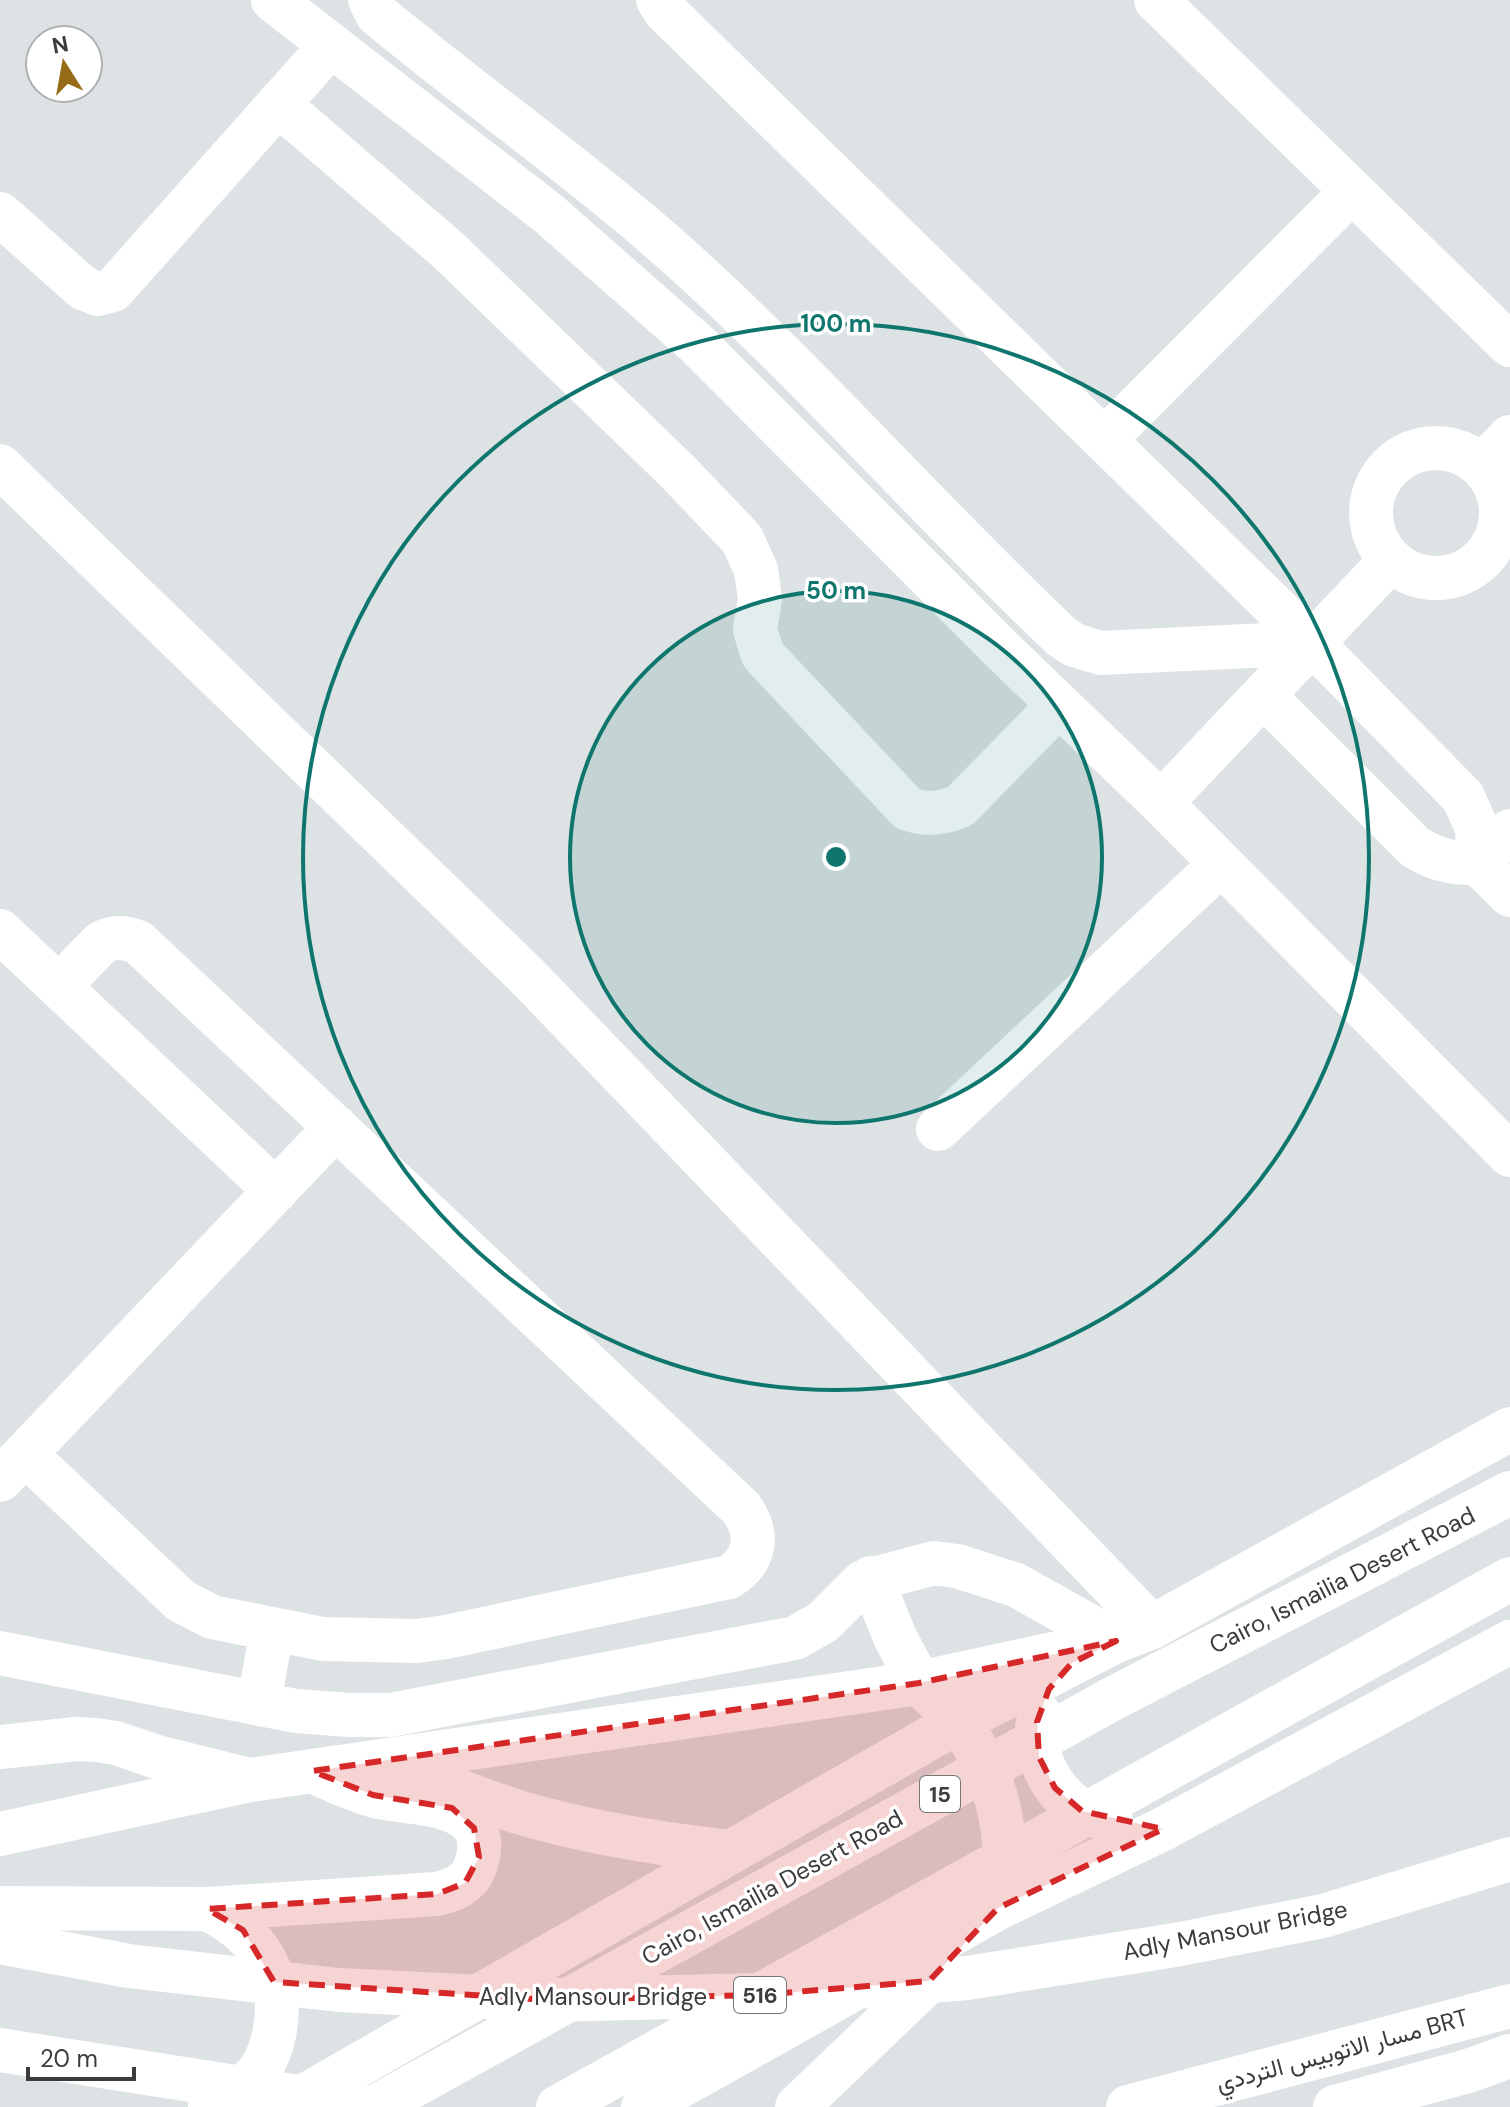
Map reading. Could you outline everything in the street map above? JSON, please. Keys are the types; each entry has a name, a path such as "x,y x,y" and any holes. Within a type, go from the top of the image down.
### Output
{"main road":[{"path":"273,0 482,161 614,269 697,344 1161,803 1510,1155"},
{"path":"370,0 377,14 647,229 695,271 1062,637 1074,645 1101,653 1312,643"},
{"path":"658,0 665,11 1312,643 1463,797 1477,828 1478,863"},
{"path":"1156,0 1510,345"},
{"path":"0,214 83,288 98,294 106,293 119,285 331,45"},
{"path":"278,104 449,251 677,471 742,539 756,570 760,599 755,630 763,655 908,809 923,814 939,814 960,806 1059,705"},
{"path":"1104,440 1352,191"},
{"path":"1431,448 1449,448 1467,455 1496,451 1494,480 1502,516 1490,551 1460,573 1442,577 1424,577 1391,560 1373,528 1371,509 1383,474 1396,461 1412,452 1431,448"},
{"path":"0,466 526,975 1134,1634"},
{"path":"1161,803 1391,560"},
{"path":"1263,695 1415,847 1445,861 1478,863 1510,895"},
{"path":"1478,863 1510,831"},
{"path":"938,1129 1221,864"},
{"path":"0,931 276,1191"},
{"path":"59,986 101,943 117,937 138,942 336,1127 741,1508 754,1531 750,1557 741,1569 729,1577 446,1637 417,1641 323,1639 212,1617 181,1601 12,1467 336,1127"},
{"path":"285,2107 958,1722 1134,1634 1510,1429"},
{"name":"Cairo, Ismailia Desert Road","path":"375,2107 1112,1699 1510,1493"},
{"path":"0,1653 323,1714 390,1715 795,1638 816,1627 855,1588 871,1578 922,1564 946,1563 1016,1585 1134,1634"},
{"path":"797,2107 978,1936 998,1908 1004,1854 999,1810 990,1778 958,1722 919,1683 895,1637 871,1578"},
{"path":"558,2107 1510,1579"},
{"path":"259,1703 272,1629"},
{"path":"0,1834 250,1780 919,1683 1134,1634"},
{"path":"643,2107 998,1908 1163,1829 1510,1642"},
{"path":"1072,1663 1049,1689 1037,1722 1039,1757 1055,1788 1082,1811 1115,1822 1163,1829"},
{"path":"0,1747 76,1739 96,1740 250,1780"},
{"path":"386,1761 451,1789 547,1820 659,1844 731,1852"},
{"path":"0,1908 207,1909 437,1894 452,1891 465,1883 474,1871 479,1857 479,1842 474,1828 452,1808 373,1795 312,1771"},
{"name":"Adly Mansour Bridge","path":"0,1942 129,1966 338,1990 548,2000 758,1995 967,1978 1175,1945 1323,1916 1510,1859"},
{"path":"207,1909 243,1930 256,1945 274,1982 277,2002 273,2043 264,2062 253,2079 210,2107"},
{"name":"مسار الاتوبيس الترددي BRT","path":"1128,2107 1510,2006"},
{"path":"0,2050 362,2107"},
{"path":"1335,2107 1468,2071 1510,2056"}],"highlighted area":[{"path":"1116,1641 1072,1663 1049,1689 1037,1722 1039,1757 1055,1788 1082,1811 1163,1829 998,1908 929,1981 758,1995 548,2000 274,1982 243,1930 207,1909 437,1894 465,1883 479,1857 474,1828 452,1808 373,1795 312,1771 919,1683"}]}
